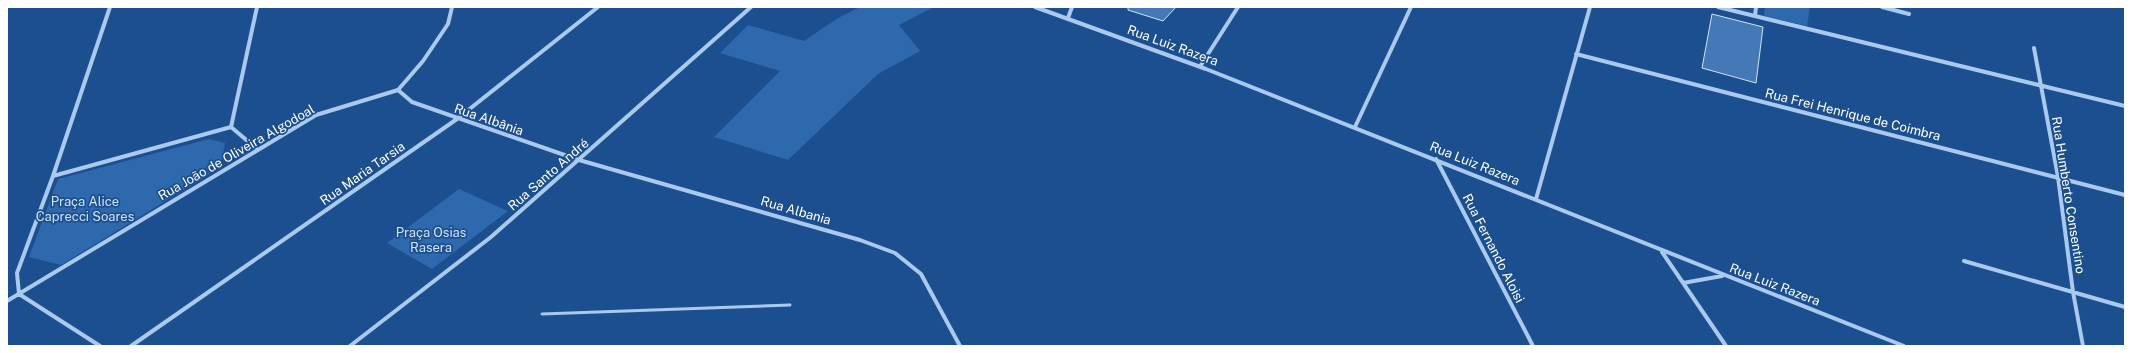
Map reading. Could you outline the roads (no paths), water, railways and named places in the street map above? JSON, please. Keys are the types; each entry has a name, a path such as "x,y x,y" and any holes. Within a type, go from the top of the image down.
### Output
{"street":[{"path":"100,346 19,294 17,272 53,176 110,7"},
{"path":"231,127 257,7"},
{"path":"398,90 423,61 448,24 452,7"},
{"name":"Rua Maria Tarsia","path":"131,346 456,119 598,7"},
{"name":"Rua Santo André","path":"350,346 491,237 751,7"},
{"name":"Rua Luiz Razera","path":"1035,7 1200,66 1536,199 1722,276 1904,346"},
{"path":"1068,18 1072,7"},
{"path":"1200,66 1238,7"},
{"path":"1355,127 1411,7"},
{"path":"1536,199 1590,7"},
{"path":"1718,7 2125,106"},
{"path":"1755,16 1756,7"},
{"path":"1882,7 1909,14"},
{"name":"Rua Humberto Consentino","path":"2034,48 2058,177 2073,292 2083,346"},
{"name":"Rua Frei Henrique de Coimbra","path":"1576,54 2125,195"},
{"name":"Rua Albânia","path":"398,90 412,102 456,119 579,160"},
{"name":"Rua João de Oliveira Algodoal","path":"7,301 256,149 316,115 398,90"},
{"path":"53,176 231,127"},
{"path":"231,127 256,149"},
{"name":"Rua Fernando Aloisi","path":"1436,159 1533,346"},
{"name":"Rua Albania","path":"579,160 860,240 895,253 921,274 960,346"},
{"path":"1662,252 1726,346"},
{"path":"1964,261 2125,307"},
{"path":"1683,283 1722,276"}],"lane":[{"path":"542,314 790,305"}],"park label":[{"name":"Praça Alice Caprecci Soares","path":"85,208"},
{"name":"Praça Osias Rasera","path":"431,240"}]}
